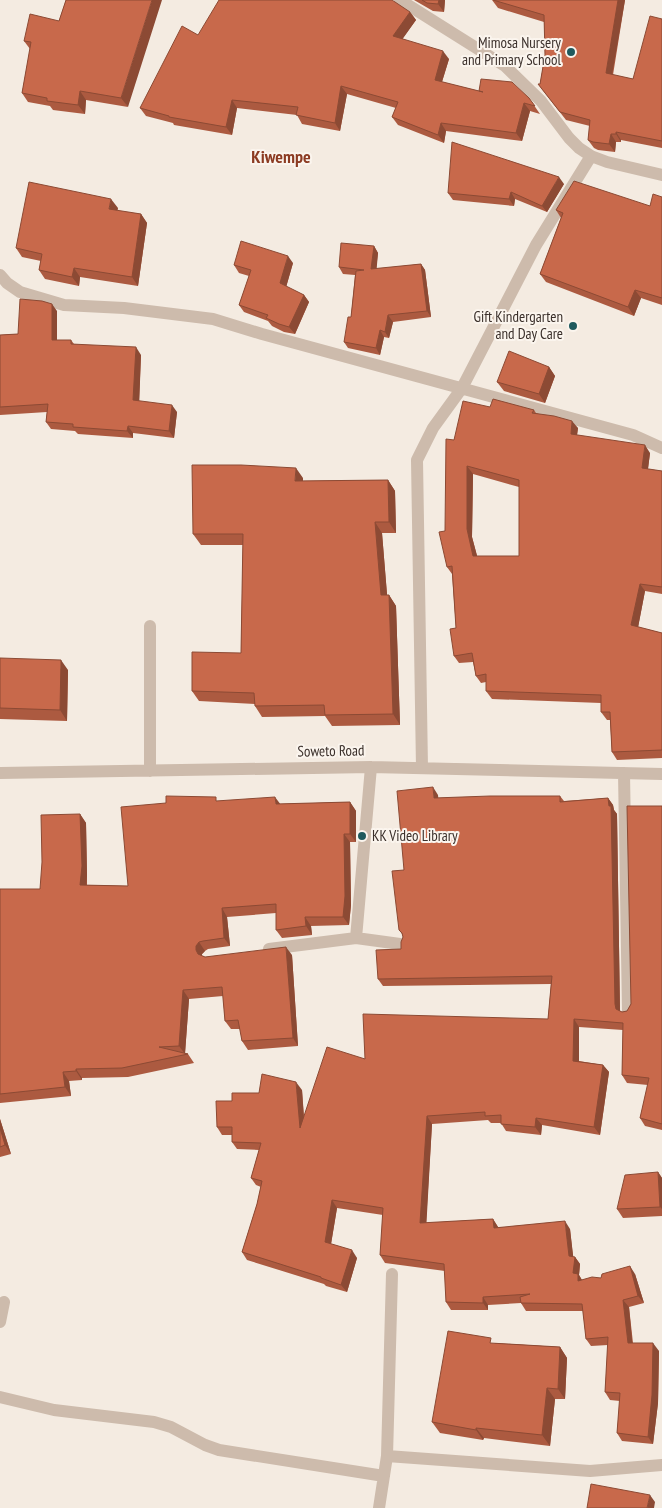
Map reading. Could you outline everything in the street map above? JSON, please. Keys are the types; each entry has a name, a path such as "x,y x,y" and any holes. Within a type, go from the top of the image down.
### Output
{"street":[{"path":"400,0 505,66 541,101 579,148 591,156 607,162 662,176"},
{"path":"422,768 417,460 432,428 462,388 536,245 591,156"},
{"path":"0,275 20,292 64,305 124,308 213,319 633,435 662,448"},
{"path":"150,626 150,770"},
{"path":"356,938 371,767"},
{"name":"Soweto Road","path":"0,773 371,767 662,774"},
{"path":"624,773 628,1012"},
{"path":"259,951 356,938 400,944"},
{"path":"379,1508 387,1456 392,1274"},
{"path":"0,1322 4,1302"},
{"path":"0,1397 54,1410 154,1422 171,1427 205,1445 219,1450 384,1476"},
{"path":"387,1456 590,1471 662,1465"}],"building":[{"path":"66,0 152,0 121,98 80,91 78,105 47,101 47,98 22,93 31,42 24,41 30,14 59,21"},
{"path":"219,0 392,0 410,12 393,36 443,51 435,80 479,91 481,79 512,82 535,106 524,103 516,133 441,123 438,135 392,117 398,102 341,86 335,123 296,115 298,107 232,100 226,127 169,117 140,108 182,26 198,35"},
{"path":"422,0 439,0 438,4 427,3"},
{"path":"493,0 618,0 606,73 633,79 650,16 662,19 662,141 616,132 616,134 611,134 609,144 588,140 590,120 560,112 538,84 540,84 545,55 544,15"},
{"path":"452,142 559,177 542,206 511,192 509,199 448,193"},
{"path":"574,181 650,206 653,194 662,197 662,298 635,290 628,307 540,274 563,213 556,210"},
{"path":"29,182 111,199 109,209 141,214 132,277 74,268 72,277 39,270 42,254 16,248"},
{"path":"241,241 288,256 280,283 304,295 289,327 266,318 268,315 239,305 251,270 234,265"},
{"path":"341,243 374,246 371,269 421,264 427,311 388,315 385,332 380,330 376,348 344,342 348,317 351,317 356,271 364,270 339,267"},
{"path":"20,299 52,304 52,340 71,340 71,344 136,347 133,400 172,405 169,431 128,426 127,431 73,427 73,424 46,422 48,404 0,407 0,335 18,334"},
{"path":"509,351 549,367 539,394 497,382"},
{"path":"493,399 534,410 532,413 572,421 571,434 645,445 642,468 662,471 662,587 640,584 631,625 662,633 662,750 612,752 610,712 601,712 601,695 486,691 486,674 476,676 472,653 454,656 450,629 456,628 452,566 447,567 439,532 445,531 446,439 454,440 463,401 490,407","holes":["467,466 519,480 519,556 473,556 467,529"]},
{"path":"192,465 296,468 295,481 388,480 389,522 375,522 381,595 389,595 393,714 325,715 324,705 255,706 254,693 192,691 192,652 241,653 243,534 193,534"},
{"path":"0,658 61,660 60,710 0,708"},
{"path":"433,787 434,798 560,796 560,802 608,798 609,806 611,806 615,1004 616,1009 622,1012 627,1011 631,1004 627,806 662,806 662,1124 640,1118 649,1078 622,1075 623,1023 574,1019 573,1061 603,1065 594,1127 536,1118 535,1127 501,1124 501,1115 485,1116 485,1112 427,1116 420,1223 493,1219 494,1228 565,1221 569,1256 575,1257 573,1273 578,1274 578,1281 592,1277 601,1278 602,1274 630,1266 638,1296 623,1300 628,1343 653,1343 652,1395 648,1437 617,1433 620,1393 605,1392 608,1337 586,1339 582,1304 521,1303 520,1297 530,1294 483,1297 483,1303 446,1302 444,1264 380,1255 383,1208 332,1200 325,1242 352,1250 341,1285 242,1252 262,1181 251,1178 261,1143 232,1142 232,1127 217,1127 216,1101 232,1101 232,1093 259,1093 262,1074 296,1082 300,1128 327,1047 365,1059 363,1014 548,1019 552,976 378,979 376,950 401,949 403,937 399,930 392,871 404,870 397,791"},
{"path":"166,796 216,797 216,801 275,797 276,804 350,802 350,834 344,834 345,896 343,917 305,917 306,926 276,930 276,904 222,908 224,938 199,942 196,946 198,954 205,957 286,947 293,1038 242,1041 238,1020 225,1021 222,987 183,990 179,1046 159,1047 188,1054 122,1068 76,1069 76,1071 63,1072 65,1087 0,1094 0,889 40,889 42,862 41,815 80,814 82,866 80,885 128,886 121,807 166,803"},
{"path":"0,1128 5,1145 0,1147"},
{"path":"658,1172 660,1207 617,1209 625,1175"},
{"path":"448,1331 491,1338 490,1343 560,1347 558,1389 547,1388 542,1435 476,1428 476,1430 432,1422"},
{"path":"591,1484 650,1495 647,1508 587,1508"}],"place":[{"name":"Mimosa Nursery and Primary School","path":"571,52"},
{"name":"Gift Kindergarten and Day Care","path":"573,326"},
{"name":"KK Video Library","path":"362,836"}],"district":[{"name":"Kiwempe","path":"281,157"}]}
